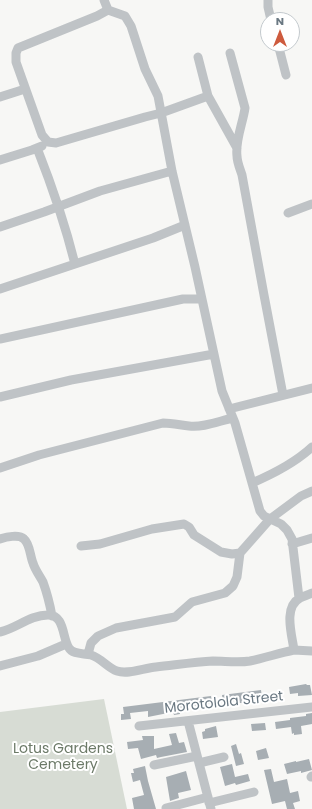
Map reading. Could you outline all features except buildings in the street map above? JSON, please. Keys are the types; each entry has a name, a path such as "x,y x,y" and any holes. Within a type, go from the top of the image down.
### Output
{"street":[{"path":"104,0 108,10"},
{"path":"268,0 269,12"},
{"path":"48,142 42,135 16,62 16,53 18,48 97,16 108,10 125,16 131,26 145,69 158,96 172,171 222,391 231,413 260,511 264,516 282,524 292,539 299,598"},
{"path":"280,52 286,75"},
{"path":"230,53 245,108 237,148 237,157 242,175 264,290 272,343 283,395"},
{"path":"198,57 208,96 237,148"},
{"path":"0,97 26,90"},
{"path":"0,160 38,148 48,142 56,143 145,116 161,113 208,96"},
{"path":"38,148 59,207 75,264"},
{"path":"0,227 100,191 172,171"},
{"path":"288,213 312,204"},
{"path":"0,289 185,225"},
{"path":"0,339 183,299 202,299"},
{"path":"0,397 71,380 214,354"},
{"path":"0,468 39,455 163,423 201,426 231,413 283,395 312,388"},
{"path":"252,483 265,478 299,459 312,447"},
{"path":"88,654 91,643 98,636 116,628 175,617 192,602 225,593 232,586 237,577 240,553 270,519 301,496 312,491"},
{"path":"81,546 100,544 152,529 184,524 189,527 194,535 221,552 232,554 240,553"},
{"path":"0,529 2,538 20,537 28,544 34,568 42,582 51,608 52,616"},
{"path":"292,544 312,538"},
{"path":"294,650 290,621 291,608 299,598 312,593"},
{"path":"0,632 9,630 35,617 48,615 55,616 60,621 66,644 70,650 76,653 88,654 103,661 116,671 124,672 154,667 212,661 248,661 294,650 312,651"},
{"path":"0,666 38,656 66,644"},
{"name":"Morotolola Street","path":"139,726 188,722 312,707"},
{"path":"188,722 209,803"},
{"path":"154,765 224,757"},
{"path":"166,808 209,803 254,792"}],"green space":[{"name":"Lotus Gardens Cemetery","path":"104,699 127,809 0,809 0,712"}]}
